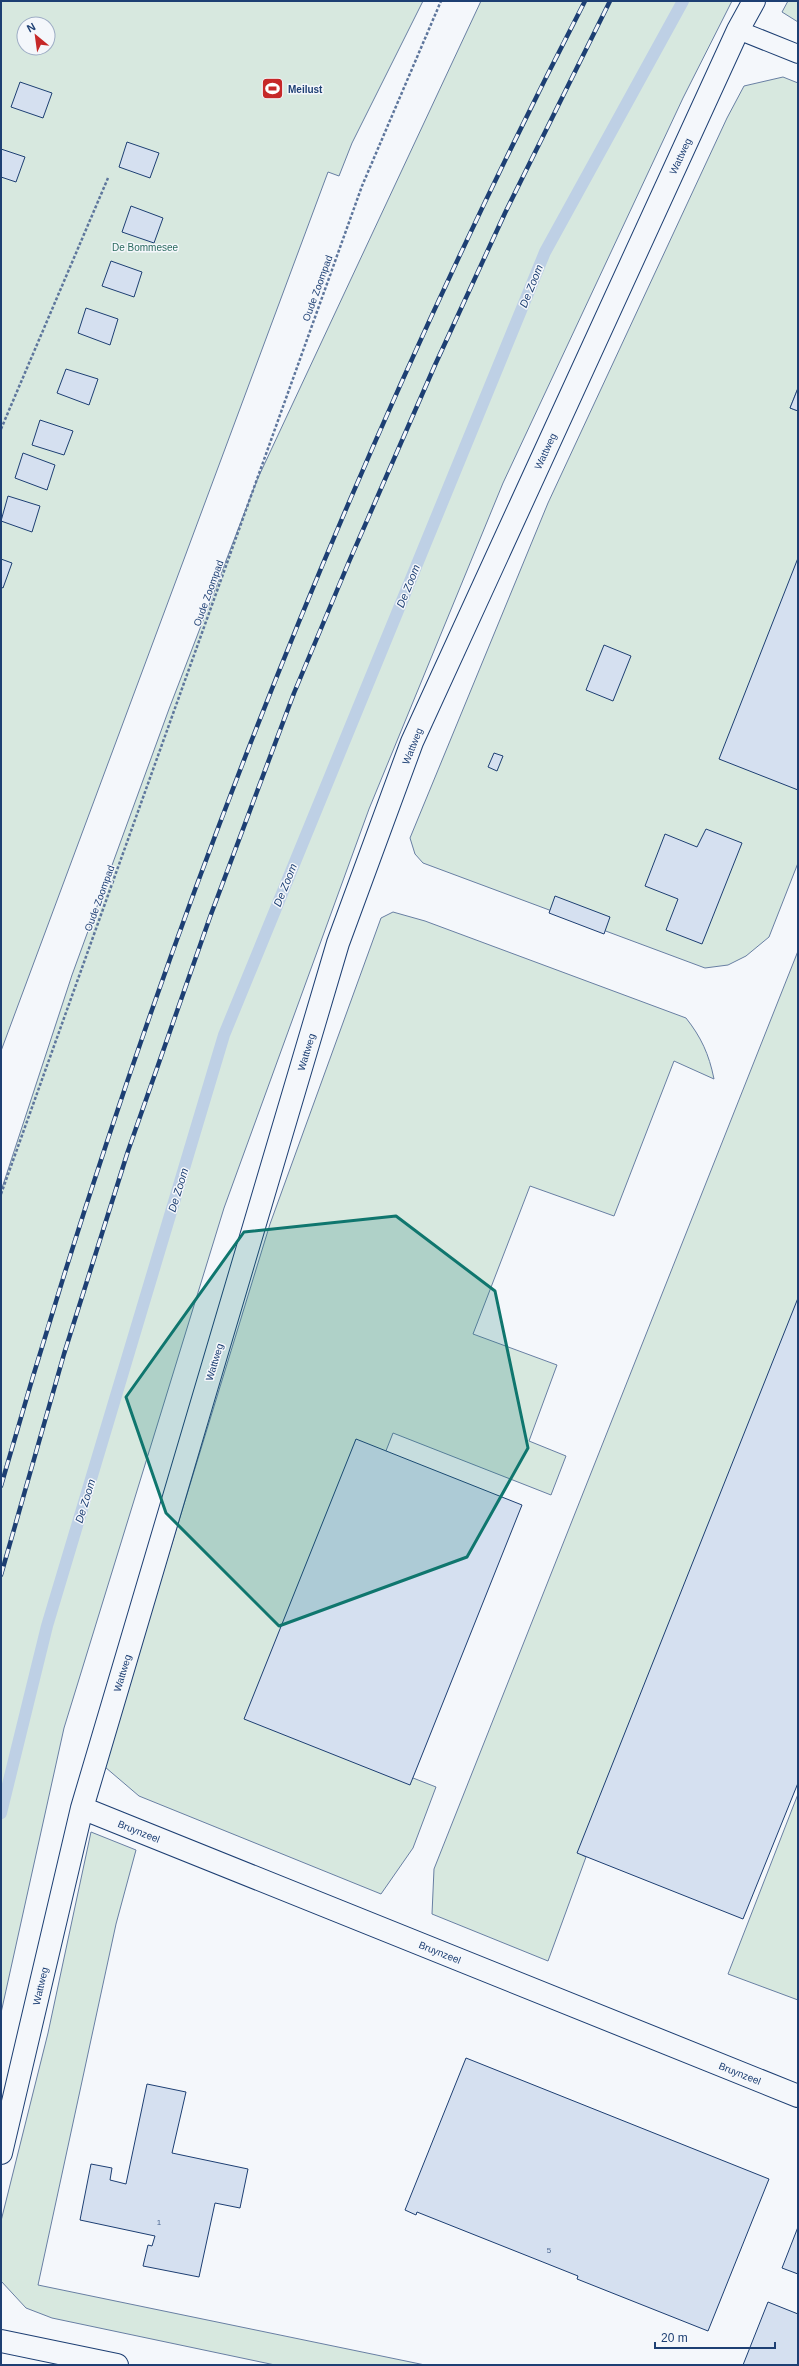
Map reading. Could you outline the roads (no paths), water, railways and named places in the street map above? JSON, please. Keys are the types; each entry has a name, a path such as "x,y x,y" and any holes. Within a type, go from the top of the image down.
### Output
{"street":[{"name":"Wattweg","path":"1,2153 82,1808 338,943 410,749 738,30 754,1"},
{"name":"Bruynzeel","path":"82,1808 798,2096"},
{"path":"1,2341 117,2365"}],"lane":[{"path":"738,30 798,54"}],"waterway":[{"name":"De Zoom","path":"1,1813 47,1626 224,1035 545,252 683,1"}],"railway":[{"path":"1,1486 58,1295 120,1104 186,916 256,729 331,544 411,361 496,180 585,1"},
{"path":"1,1575 64,1354 128,1151 210,917 294,693 348,564 435,365 505,213 610,1"}],"place":[{"name":"Meilust","path":"273,89"}],"park label":[{"name":"De Bommesee","path":"145,247"}]}
